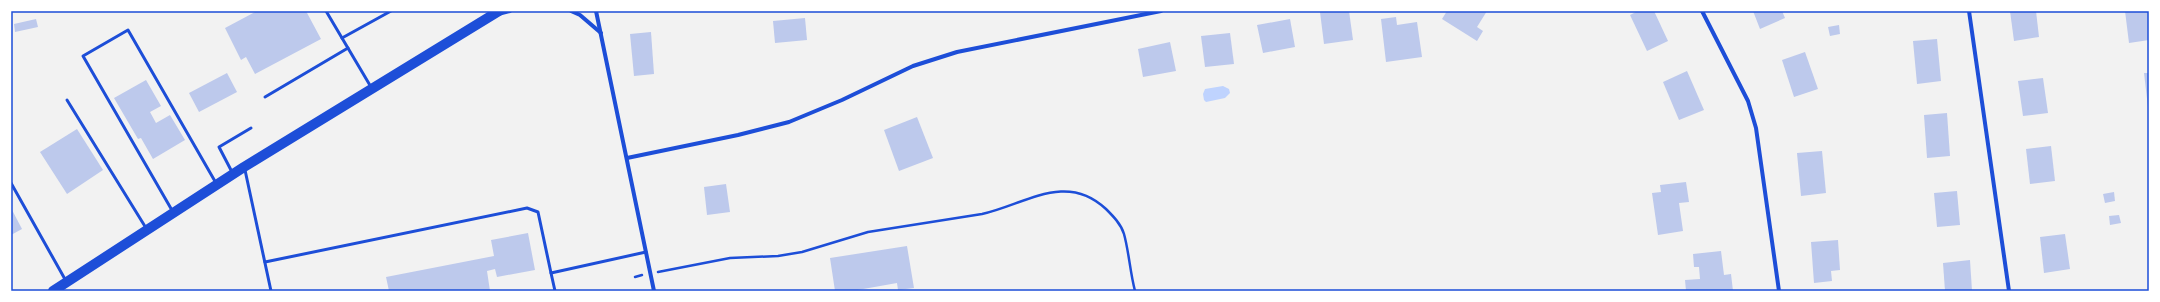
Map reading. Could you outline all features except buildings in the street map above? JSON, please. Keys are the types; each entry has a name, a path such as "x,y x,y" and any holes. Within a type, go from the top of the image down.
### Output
{"main road":[{"path":"53,291 217,184 494,12"}],"street":[{"path":"494,12 510,11"},
{"path":"571,11 580,15 601,32"},
{"path":"596,11 654,291"},
{"path":"627,158 738,135 789,122 842,100 913,66 957,52 1161,11"},
{"path":"1702,11 1748,101 1756,128 1779,291"},
{"path":"1969,11 2009,291"}],"lane":[{"path":"326,11 372,89"},
{"path":"342,38 391,11"},
{"path":"173,213 83,56 128,30 217,184"},
{"path":"265,97 348,48"},
{"path":"67,100 147,229"},
{"path":"233,174 219,147 251,128"},
{"path":"244,167 271,291"},
{"path":"11,183 67,282"},
{"path":"265,262 527,208 538,212 555,291"},
{"path":"551,273 646,252"}],"path":[{"path":"651,274 730,258 778,256 802,252 868,232 982,214 999,210 1031,197 1058,192 1081,194 1092,198 1118,222 1124,233 1135,291"}],"water":[{"path":"1223,86 1229,89 1230,93 1225,98 1206,102 1204,100 1203,94 1205,89"}]}
